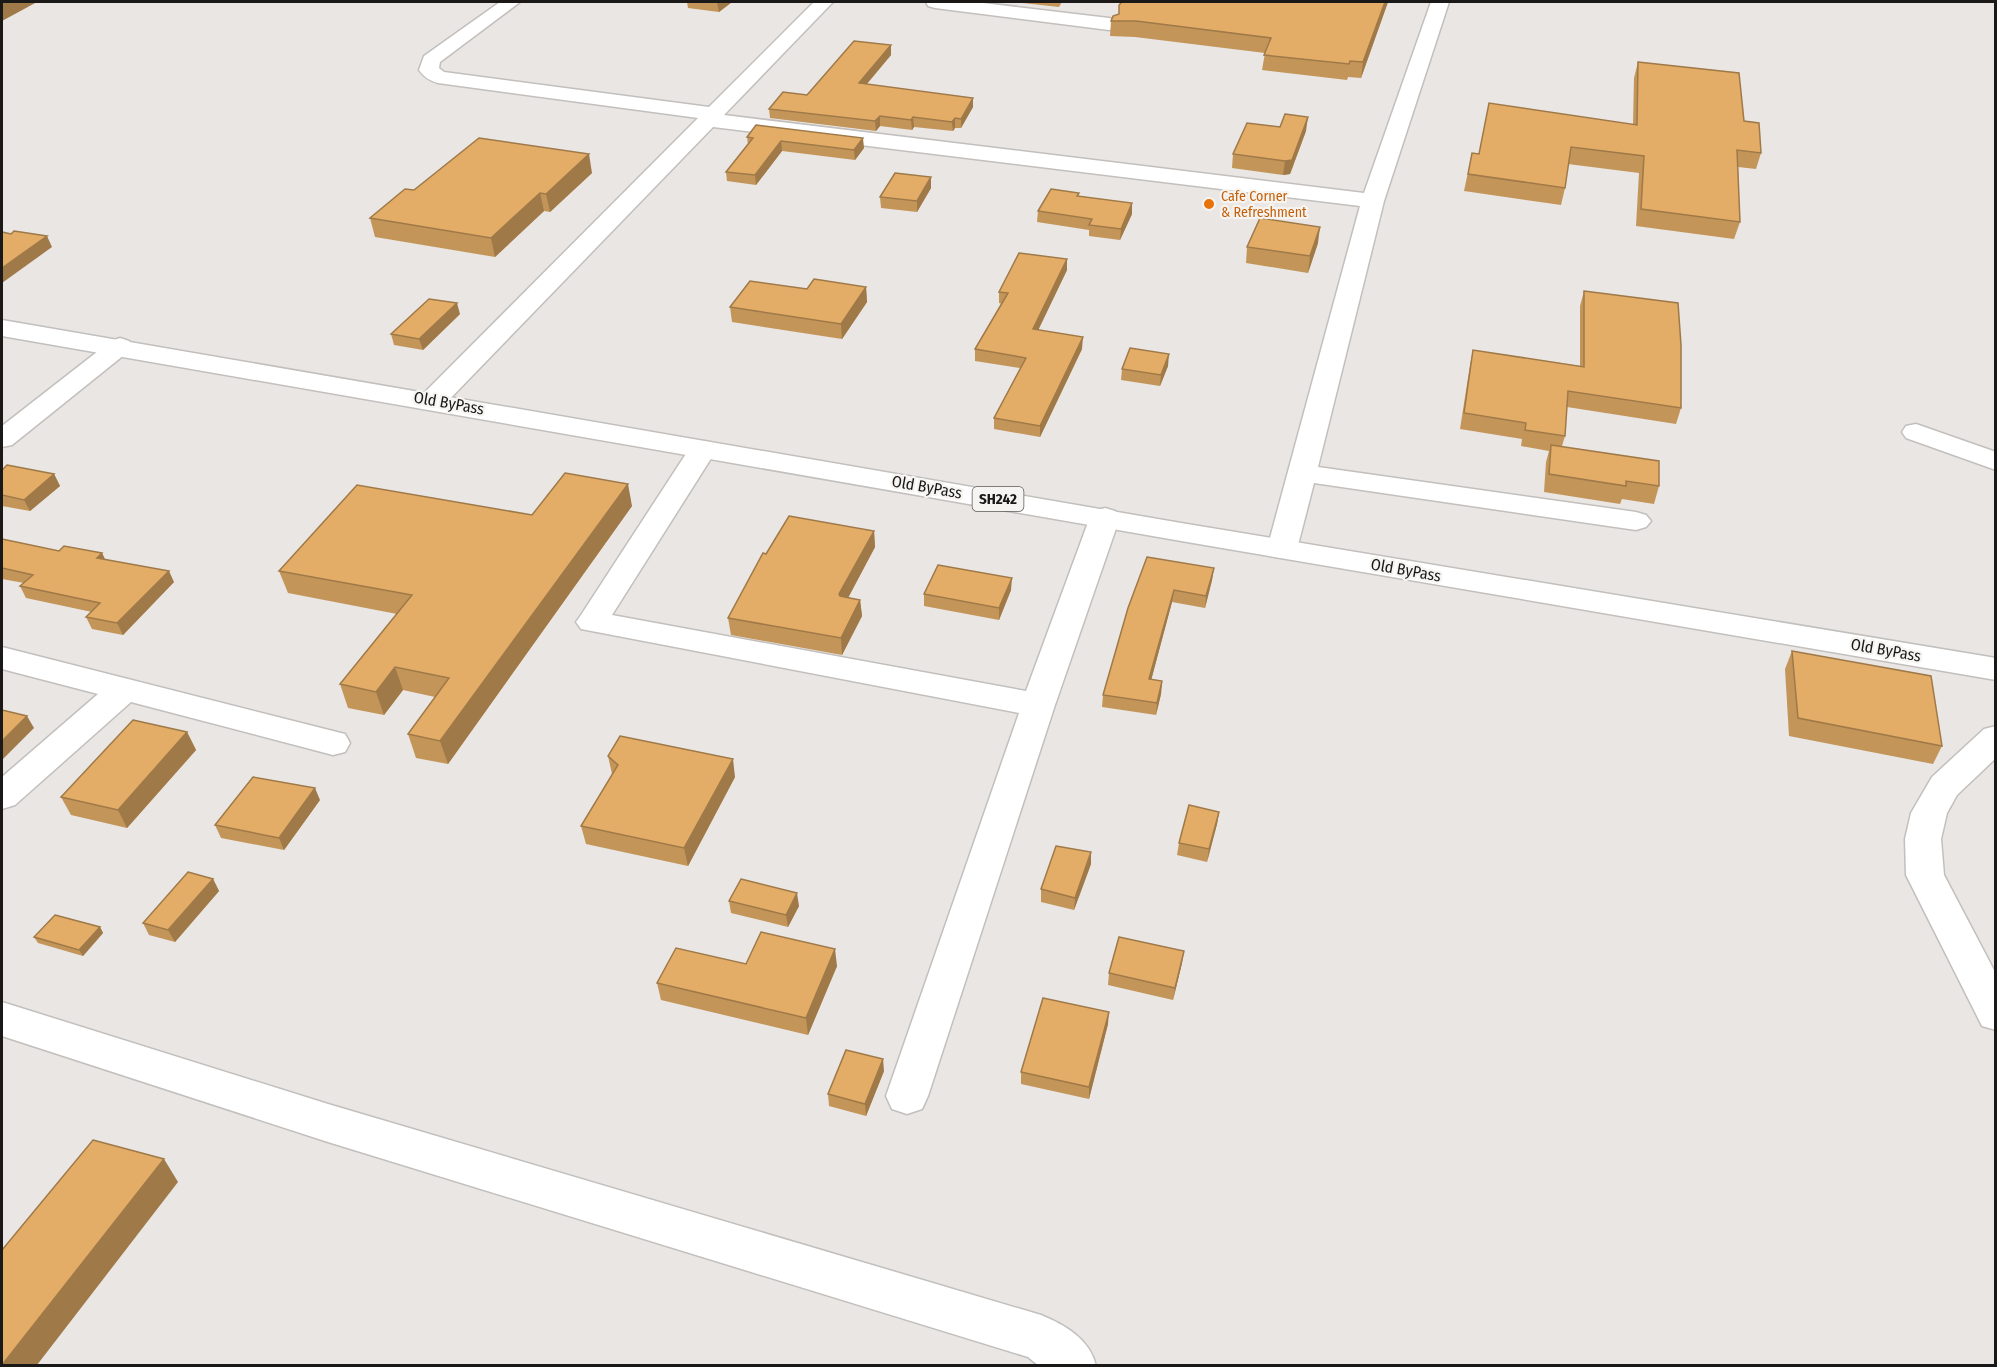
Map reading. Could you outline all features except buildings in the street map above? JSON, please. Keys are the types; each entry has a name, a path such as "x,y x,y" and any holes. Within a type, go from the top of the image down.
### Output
{"main road":[{"path":"511,2 431,60 429,70 432,74 449,79 712,117 1373,201"},
{"path":"434,400 824,2"},
{"path":"935,2 1109,24"},
{"path":"1282,549 1373,201 1440,2"},
{"name":"Old ByPass","path":"2,328 120,346 1282,549 1995,669"},
{"path":"2,439 120,346"},
{"path":"1916,432 1995,462"},
{"path":"703,449 592,622 1038,705"},
{"path":"1302,473 1636,521"},
{"path":"907,1095 1038,705 1105,517"},
{"path":"2,658 333,743"},
{"path":"2,796 126,688"},
{"path":"1995,738 1944,786 1929,813 1923,839 1925,875 1995,1014"},
{"path":"2,1019 328,1124 1041,1338 1079,1364"}],"place":[{"name":"Cafe Corner & Refreshment","path":"1209,204"}]}
